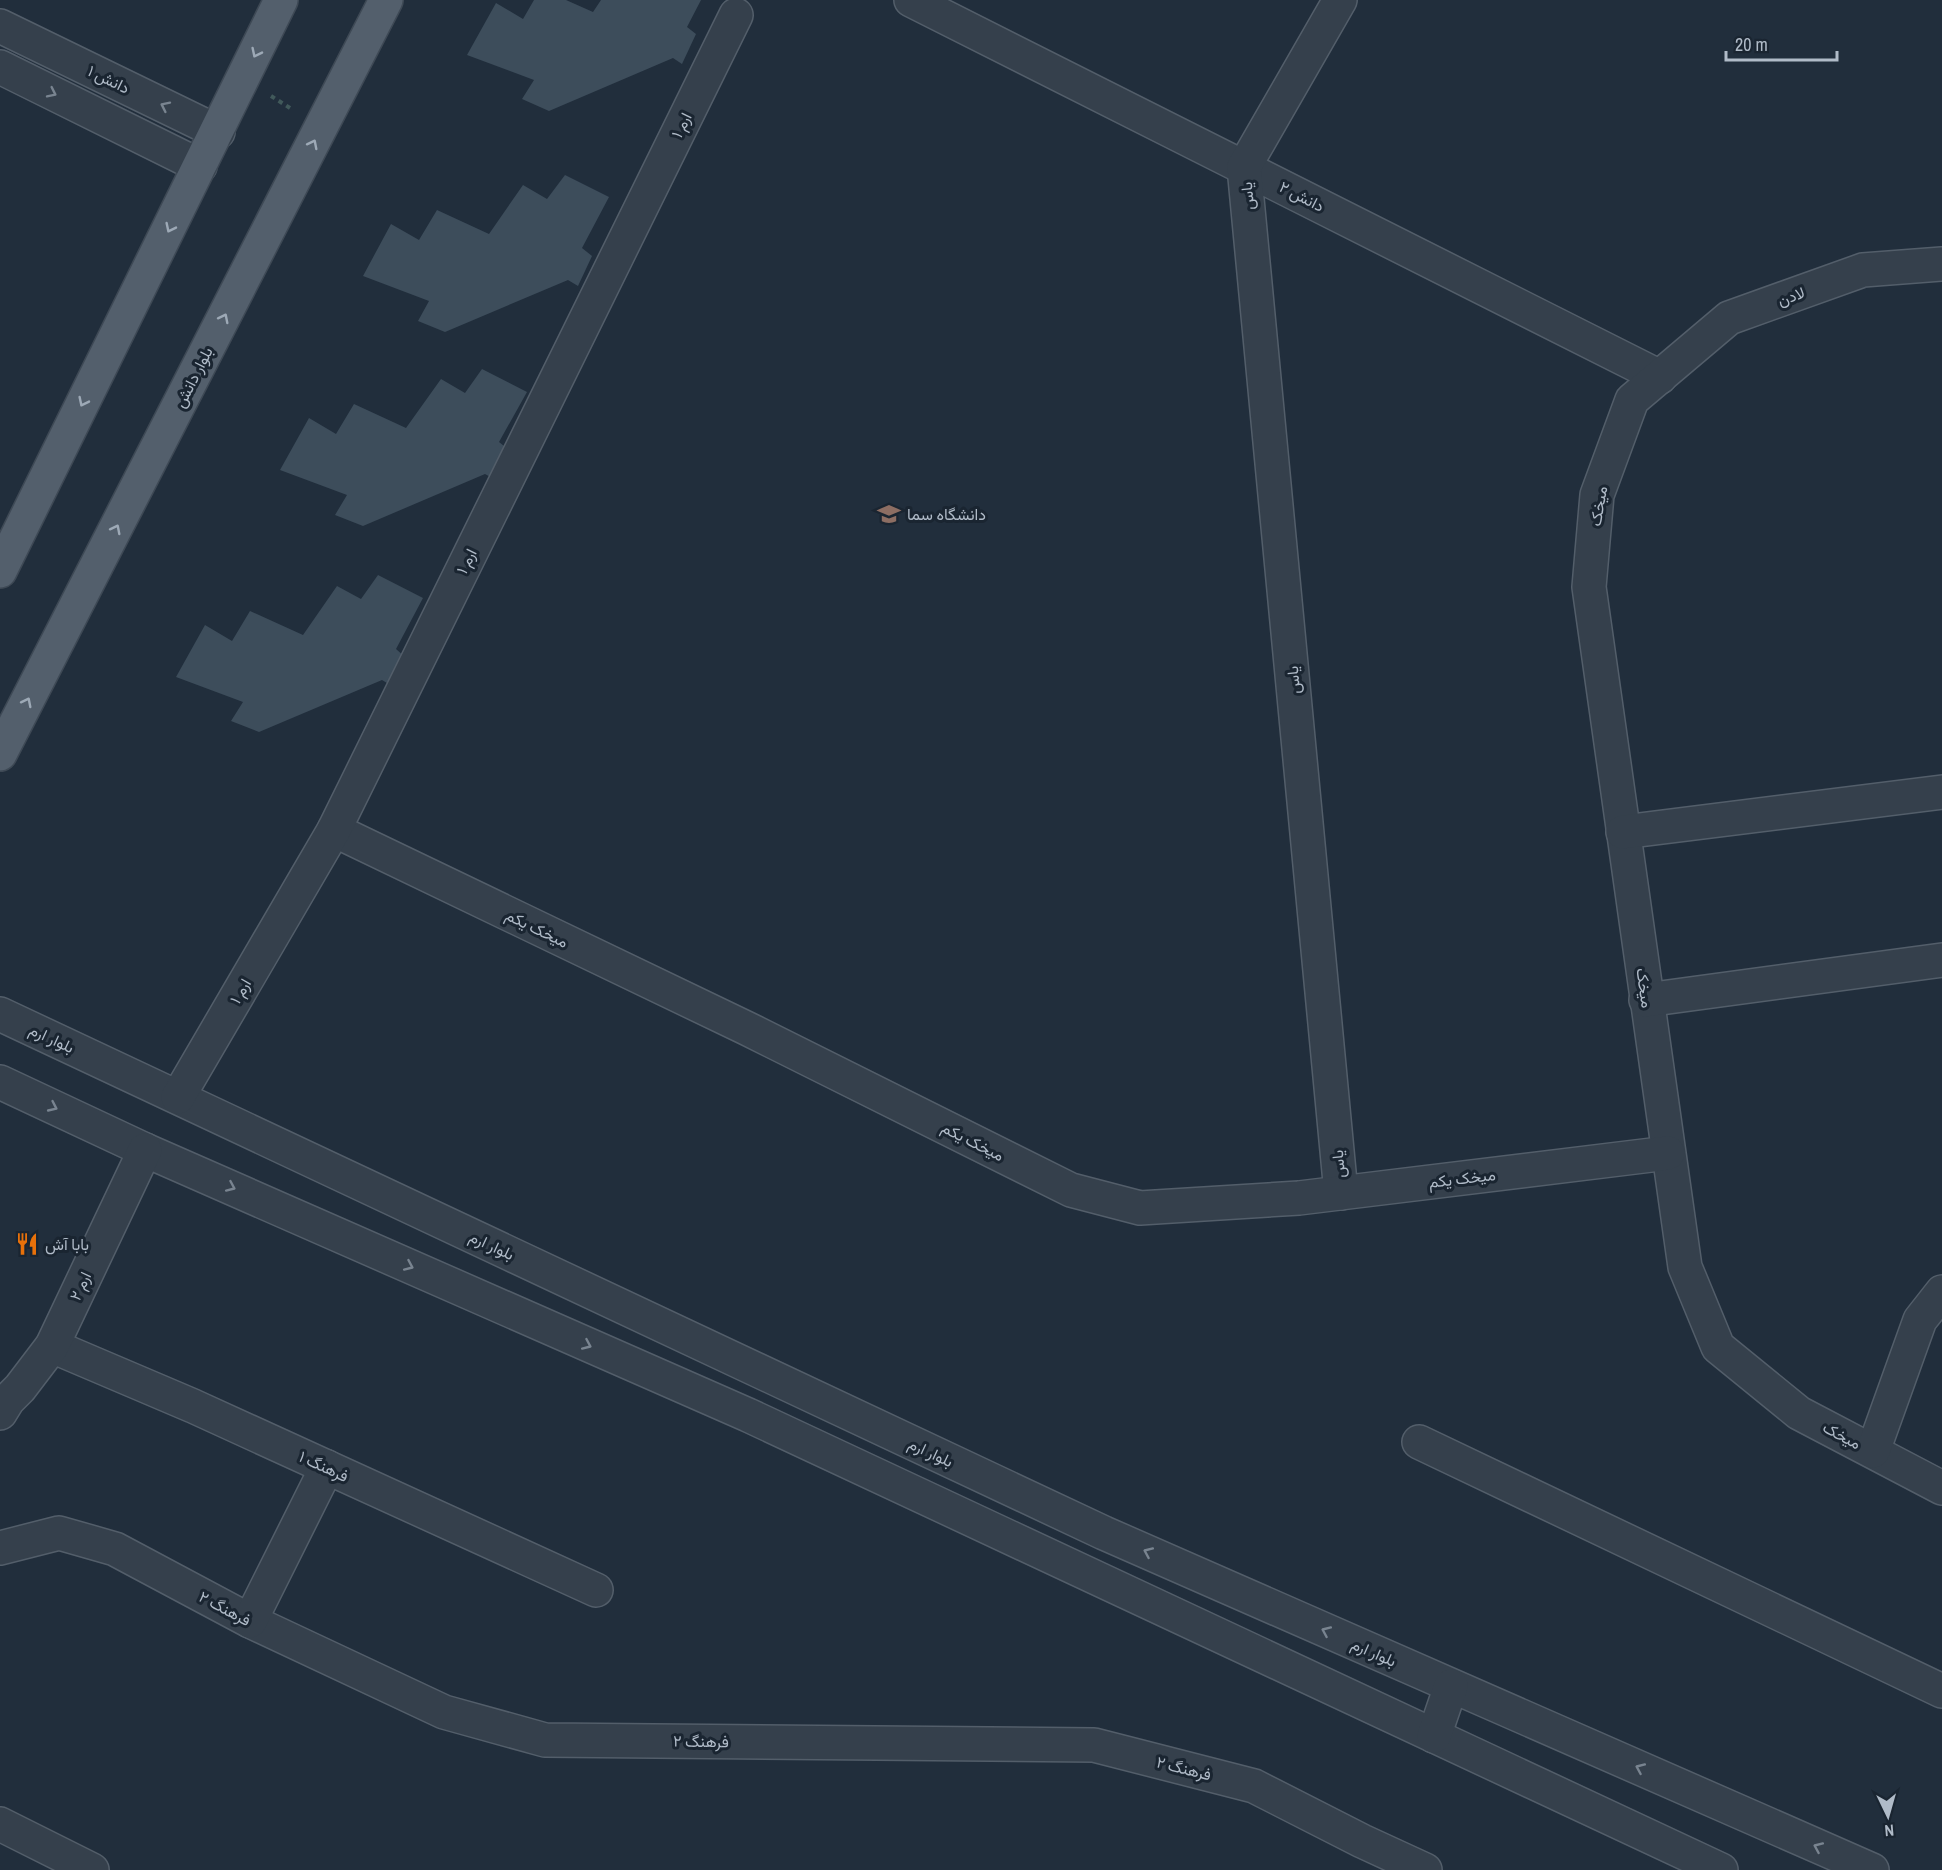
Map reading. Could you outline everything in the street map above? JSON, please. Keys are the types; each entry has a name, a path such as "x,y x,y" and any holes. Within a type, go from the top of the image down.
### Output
{"main road":[{"path":"0,572 281,0"},
{"name":"بلوار دانش","path":"0,754 386,0"}],"street":[{"name":"دانش ۲","path":"910,0 1660,377"},
{"path":"1244,167 1340,0"},
{"name":"ارم ۱","path":"178,1097 334,831 736,15"},
{"name":"دانش ۱","path":"0,26 218,132"},
{"path":"0,68 200,166"},
{"name":"یاس","path":"1244,167 1341,1193"},
{"name":"لادن","path":"1660,377 1729,318 1863,270 1942,264"},
{"name":"میخک","path":"1660,377 1632,400 1597,495 1589,587 1685,1267 1718,1347 1799,1413 1942,1488"},
{"path":"1623,831 1942,792"},
{"name":"میخک یکم","path":"334,831 746,1028 1071,1190 1140,1208 1299,1198 1668,1153"},
{"path":"1647,1000 1942,960"},
{"name":"بلوار ارم","path":"0,1014 1104,1533 1872,1870"},
{"path":"0,1082 145,1150 748,1416 1721,1870"},
{"name":"ارم ۲","path":"3,1403 20,1388 52,1346 145,1150"},
{"path":"1873,1451 1920,1320 1942,1292"},
{"name":"فرهنگ ۱","path":"52,1346 193,1406 596,1590"},
{"path":"1419,1442 1942,1691"},
{"path":"250,1621 327,1467"},
{"name":"فرهنگ ۲","path":"0,1548 60,1533 115,1550 250,1621 444,1712 545,1740 1094,1745 1254,1786 1411,1867"},
{"path":"1434,1736 1451,1686"},
{"path":"0,1824 92,1870"}],"path":[{"path":"243,79 322,127"}],"building":[{"path":"534,0 566,0 593,12 601,0 701,0 687,27 696,34 682,64 673,58 549,111 522,99 534,80 467,55 496,3 523,19"},
{"path":"565,175 609,197 582,248 592,256 578,286 568,280 445,332 418,321 429,301 363,276 391,224 419,240 437,210 489,234 523,185 547,199"},
{"path":"482,369 527,392 499,442 509,450 496,480 485,474 363,526 335,515 347,495 280,470 309,418 336,434 354,404 406,428 441,379 465,393"},
{"path":"378,575 423,598 396,649 405,657 392,686 382,680 259,732 231,721 243,702 176,677 205,625 232,641 250,611 303,635 337,586 361,599"}],"place":[{"name":"دانشگاه سما","path":"889,514"},
{"name":"بابا آش","path":"27,1244"}]}
